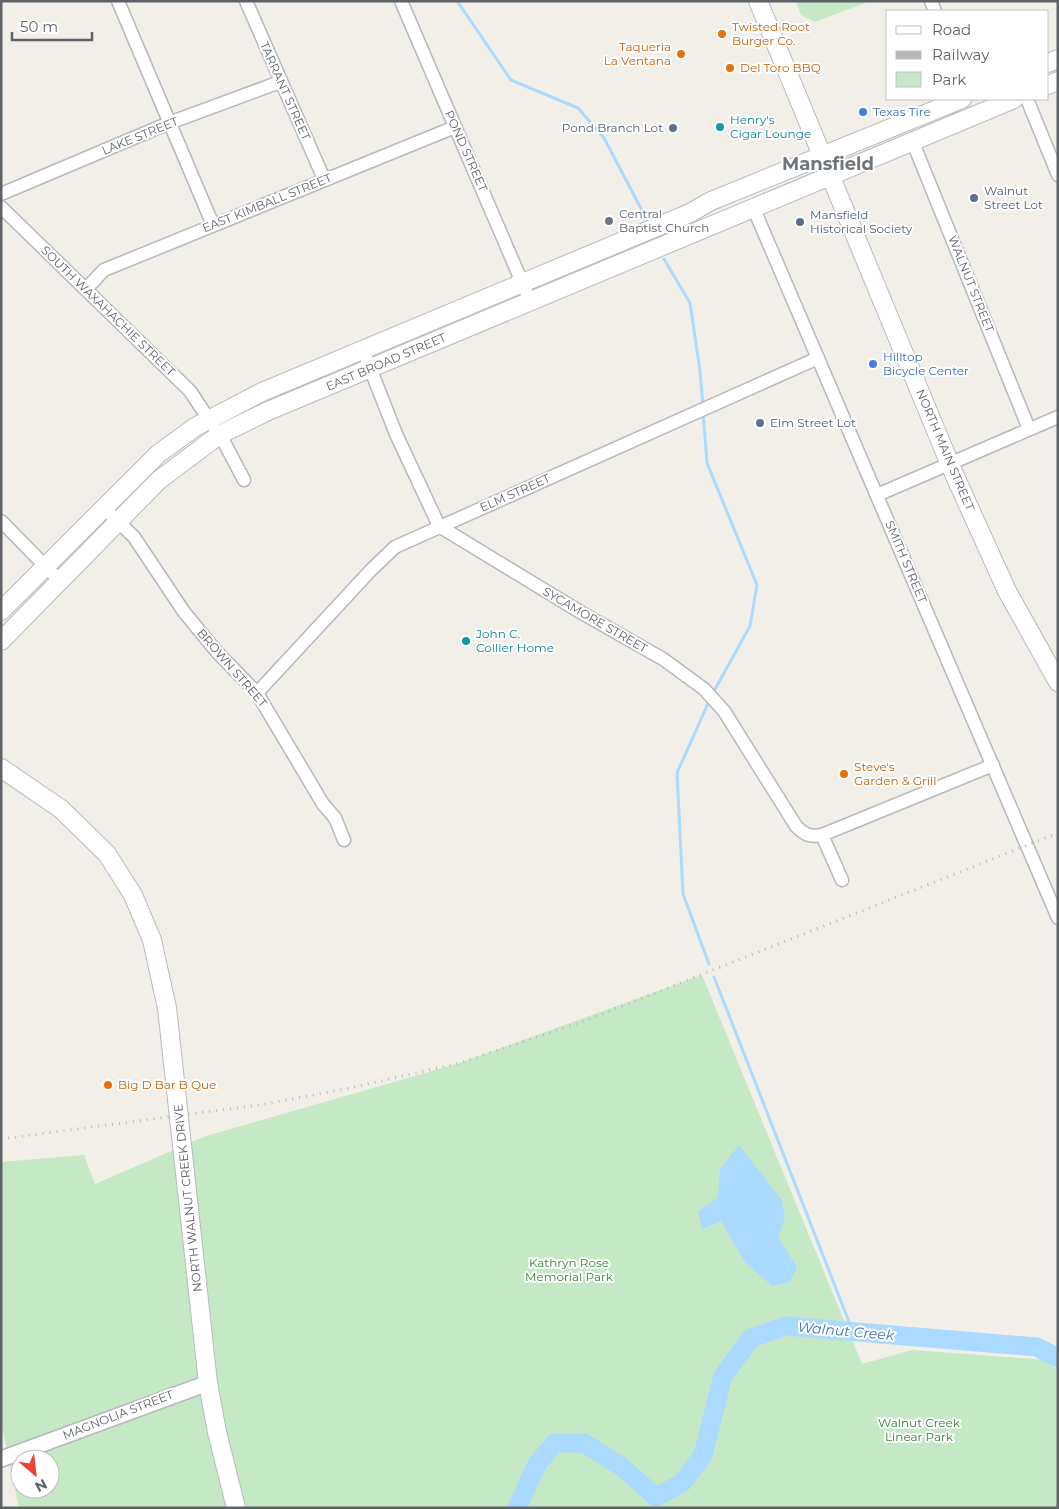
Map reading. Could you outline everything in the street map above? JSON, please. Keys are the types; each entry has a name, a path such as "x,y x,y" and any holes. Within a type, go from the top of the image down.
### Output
{"main road":[{"name":"NORTH MAIN STREET","path":"758,1 950,463 1007,591 1055,672"},
{"name":"EAST BROAD STREET","path":"1,611 158,454 196,426 262,392 690,213 711,202 960,100"},
{"name":"EAST BROAD STREET","path":"1,641 118,521 173,468 219,435 268,411 912,140 976,106 1009,100"},
{"path":"690,213 697,230"},
{"path":"619,243 626,260"},
{"name":"NORTH WALNUT CREEK DRIVE","path":"1,768 61,809 107,854 133,895 152,940 167,1008 208,1383 217,1432 236,1508"}],"street":[{"path":"118,1 213,225"},
{"name":"TARRANT STREET","path":"246,1 324,179"},
{"name":"POND STREET","path":"401,1 524,283 530,301"},
{"name":"LAKE STREET","path":"1,194 169,123 280,82"},
{"path":"1027,100 1058,175"},
{"name":"EAST KIMBALL STREET","path":"86,289 104,270 455,127"},
{"name":"WALNUT STREET","path":"912,140 1029,429"},
{"name":"SOUTH WAXAHACHIE STREET","path":"1,207 190,391 210,419 244,480"},
{"name":"SMITH STREET","path":"753,207 1058,918"},
{"path":"364,350 396,434 439,526"},
{"name":"ELM STREET","path":"257,693 370,570 395,547 818,358"},
{"path":"878,495 1058,417"},
{"name":"BROWN STREET","path":"104,508 134,537 190,619 217,652 257,693 322,804 335,818 344,840"},
{"path":"1,522 60,581"},
{"name":"SYCAMORE STREET","path":"439,526 582,613 663,659 690,677 714,700 737,732 796,826 810,837 822,835"},
{"path":"842,880 822,835 993,765"},
{"name":"MAGNOLIA STREET","path":"1,1460 208,1383"}],"green space":[{"path":"796,1 870,1 815,22 801,15"},
{"name":"Kathryn Rose Memorial Park","path":"702,975 862,1364 912,1350 1048,1360 1058,1372 1058,1508 19,1508 17,1499 60,1499 60,1449 10,1449 10,1465 1,1422 1,1162 84,1155 95,1184 206,1136 460,1063"}],"water":[{"path":"739,1145 781,1199 785,1217 778,1238 797,1267 790,1282 772,1286 745,1262 721,1221 702,1229 698,1211 718,1198 720,1170"}],"waterway":[{"path":"457,1 511,80 578,108 604,138 647,220"},
{"path":"664,259 690,303 703,406"},
{"path":"703,412 707,463 757,585 750,626 713,693"},
{"path":"709,964 683,894 677,773 710,699"},
{"path":"714,977 853,1332"},
{"name":"Walnut Creek","path":"517,1508 537,1464 555,1443 584,1443 622,1467 656,1497 682,1483 703,1455 723,1376 751,1338 786,1326 1037,1347 1058,1358"}],"railway":[{"path":"1,1139 266,1104 350,1088 460,1063 587,1020 1058,833"}],"place":[{"name":"Twisted Root Burger Co.","path":"722,34"},
{"name":"Taqueria La Ventana","path":"681,54"},
{"name":"Del Toro BBQ","path":"730,68"},
{"name":"Texas Tire","path":"863,112"},
{"name":"Henry's Cigar Lounge","path":"720,127"},
{"name":"Pond Branch Lot","path":"673,128"},
{"name":"Walnut Street Lot","path":"974,198"},
{"name":"Central Baptist Church","path":"609,221"},
{"name":"Mansfield Historical Society","path":"800,222"},
{"name":"Hilltop Bicycle Center","path":"873,364"},
{"name":"Elm Street Lot","path":"760,423"},
{"name":"John C. Collier Home","path":"466,641"},
{"name":"Steve's Garden & Grill","path":"844,774"},
{"name":"Big D Bar B Que","path":"108,1085"}],"district":[{"name":"Mansfield","path":"828,164"}],"park label":[{"name":"Walnut Creek Linear Park","path":"919,1430"}]}
